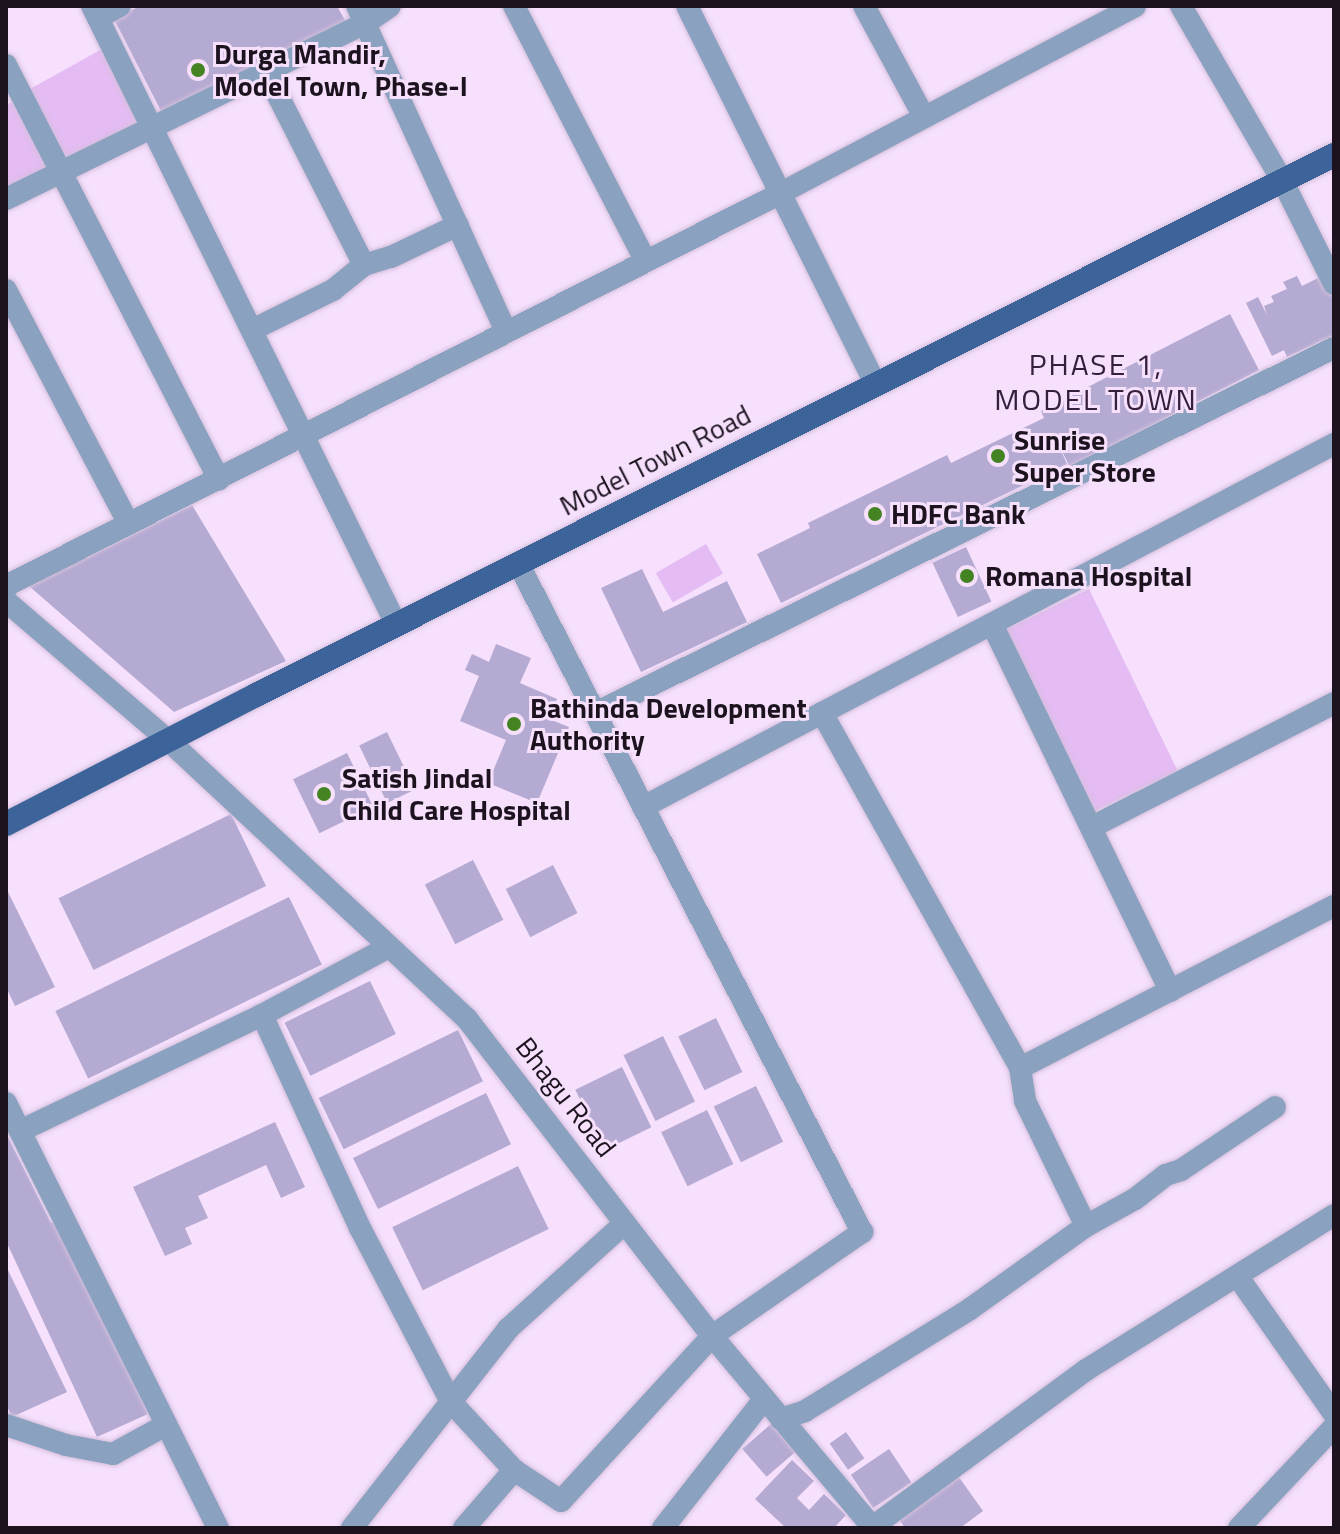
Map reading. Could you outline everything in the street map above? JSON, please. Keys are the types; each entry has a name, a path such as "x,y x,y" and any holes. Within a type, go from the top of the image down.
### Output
{"main road":[{"name":"Model Town Road","path":"6,824 396,624 1334,155"}],"street":[{"path":"120,6 95,12 396,624"},
{"path":"6,199 266,72 362,15 390,6"},
{"path":"514,6 645,260"},
{"path":"687,6 875,383"},
{"path":"864,6 924,117"},
{"path":"6,586 781,193 1135,6"},
{"path":"1181,6 1282,180 1334,284"},
{"path":"362,15 506,331"},
{"path":"6,65 219,479"},
{"path":"266,72 364,265"},
{"path":"252,330 333,290 364,265 391,257 458,225"},
{"path":"6,290 129,524"},
{"path":"595,713 1334,348"},
{"path":"643,807 1334,444"},
{"path":"262,1015 360,1228 451,1402 514,1470 561,1501 712,1336 862,1232 518,563"},
{"name":"Bhagu Road","path":"6,601 170,742 467,1019 712,1336 872,1528"},
{"path":"992,624 1170,991"},
{"path":"1092,827 1334,703"},
{"path":"822,713 1020,1068 1025,1101 1086,1226"},
{"path":"1020,1068 1334,906"},
{"path":"20,1131 262,1015 389,947"},
{"path":"6,1103 218,1528"},
{"path":"781,1419 805,1411 970,1309 1086,1226 1135,1199 1166,1175 1181,1170 1275,1107"},
{"path":"872,1528 1086,1370 1334,1215"},
{"path":"352,1528 509,1328 625,1223"},
{"path":"1238,1277 1334,1414"},
{"path":"663,1528 764,1399"},
{"path":"6,1425 66,1445 113,1454 166,1425"},
{"path":"1239,1528 1334,1427"},
{"path":"464,1528 514,1470"}],"shaded area":[{"path":"111,44 157,126 67,176 22,93"},
{"path":"12,102 51,170 6,192 6,105"},
{"path":"706,544 723,573 673,602 656,573"},
{"path":"1089,589 1178,771 1094,811 1005,630"}],"building":[{"name":"Durga Mandir, Model Town, Phase-I","path":"140,6 337,6 347,24 164,117 114,19"},
{"path":"1324,275 1334,296 1334,335 1287,357 1284,350 1272,356 1246,303 1258,297 1267,315 1264,306 1274,302 1271,296 1287,289 1283,282 1297,276 1302,286"},
{"path":"1230,314 1259,370 1070,467 1055,438 1067,464 781,603 757,554 810,528 808,523 947,455 951,463 1044,418 1041,411"},
{"path":"192,505 286,661 174,712 29,586"},
{"path":"966,547 991,601 958,617 932,563"},
{"path":"642,569 663,612 727,581 747,622 641,672 601,588"},
{"name":"Bathinda Development Authority","path":"496,644 531,658 520,683 557,699 549,719 569,727 537,803 488,783 506,740 460,721 479,676 465,670 472,654 489,662"},
{"path":"387,732 415,790 387,803 359,746"},
{"path":"347,753 373,807 319,833 293,779"},
{"path":"231,814 266,886 94,970 58,898"},
{"path":"473,860 503,920 455,944 425,885"},
{"path":"553,865 578,913 530,937 506,889"},
{"path":"6,888 55,987 15,1006 6,987"},
{"path":"289,897 322,964 88,1078 55,1011"},
{"path":"370,981 396,1034 310,1076 285,1023"},
{"path":"716,1018 742,1072 705,1090 678,1036"},
{"path":"458,1030 483,1081 344,1149 319,1098"},
{"path":"663,1036 695,1102 655,1121 623,1055"},
{"path":"622,1067 651,1127 605,1150 575,1090"},
{"path":"756,1086 783,1142 741,1162 714,1107"},
{"path":"486,1093 511,1144 378,1209 353,1158"},
{"path":"707,1110 733,1164 687,1186 661,1132"},
{"path":"275,1122 305,1187 281,1198 266,1165 198,1196 208,1218 185,1228 192,1244 165,1256 133,1187"},
{"path":"6,1133 51,1223 56,1221 148,1414 97,1437 6,1241"},
{"path":"518,1166 549,1229 423,1290 392,1227"},
{"path":"6,1266 67,1392 12,1417 6,1404"},
{"path":"771,1424 795,1452 767,1477 742,1449"},
{"path":"846,1432 864,1458 848,1470 830,1443"},
{"path":"889,1449 911,1482 873,1508 851,1475"},
{"path":"792,1460 814,1481 797,1498 809,1510 824,1494 846,1515 834,1528 786,1528 755,1499"},
{"path":"956,1473 983,1511 960,1528 905,1528 896,1515"}],"place":[{"name":"Durga Mandir, Model Town, Phase-I","path":"198,70"},
{"name":"Sunrise Super Store","path":"998,456"},
{"name":"HDFC Bank","path":"875,514"},
{"name":"Romana Hospital","path":"967,576"},
{"name":"Bathinda Development Authority","path":"514,724"},
{"name":"Satish Jindal Child Care Hospital","path":"324,794"}],"district":[{"name":"PHASE 1, MODEL TOWN","path":"1096,381"}]}
